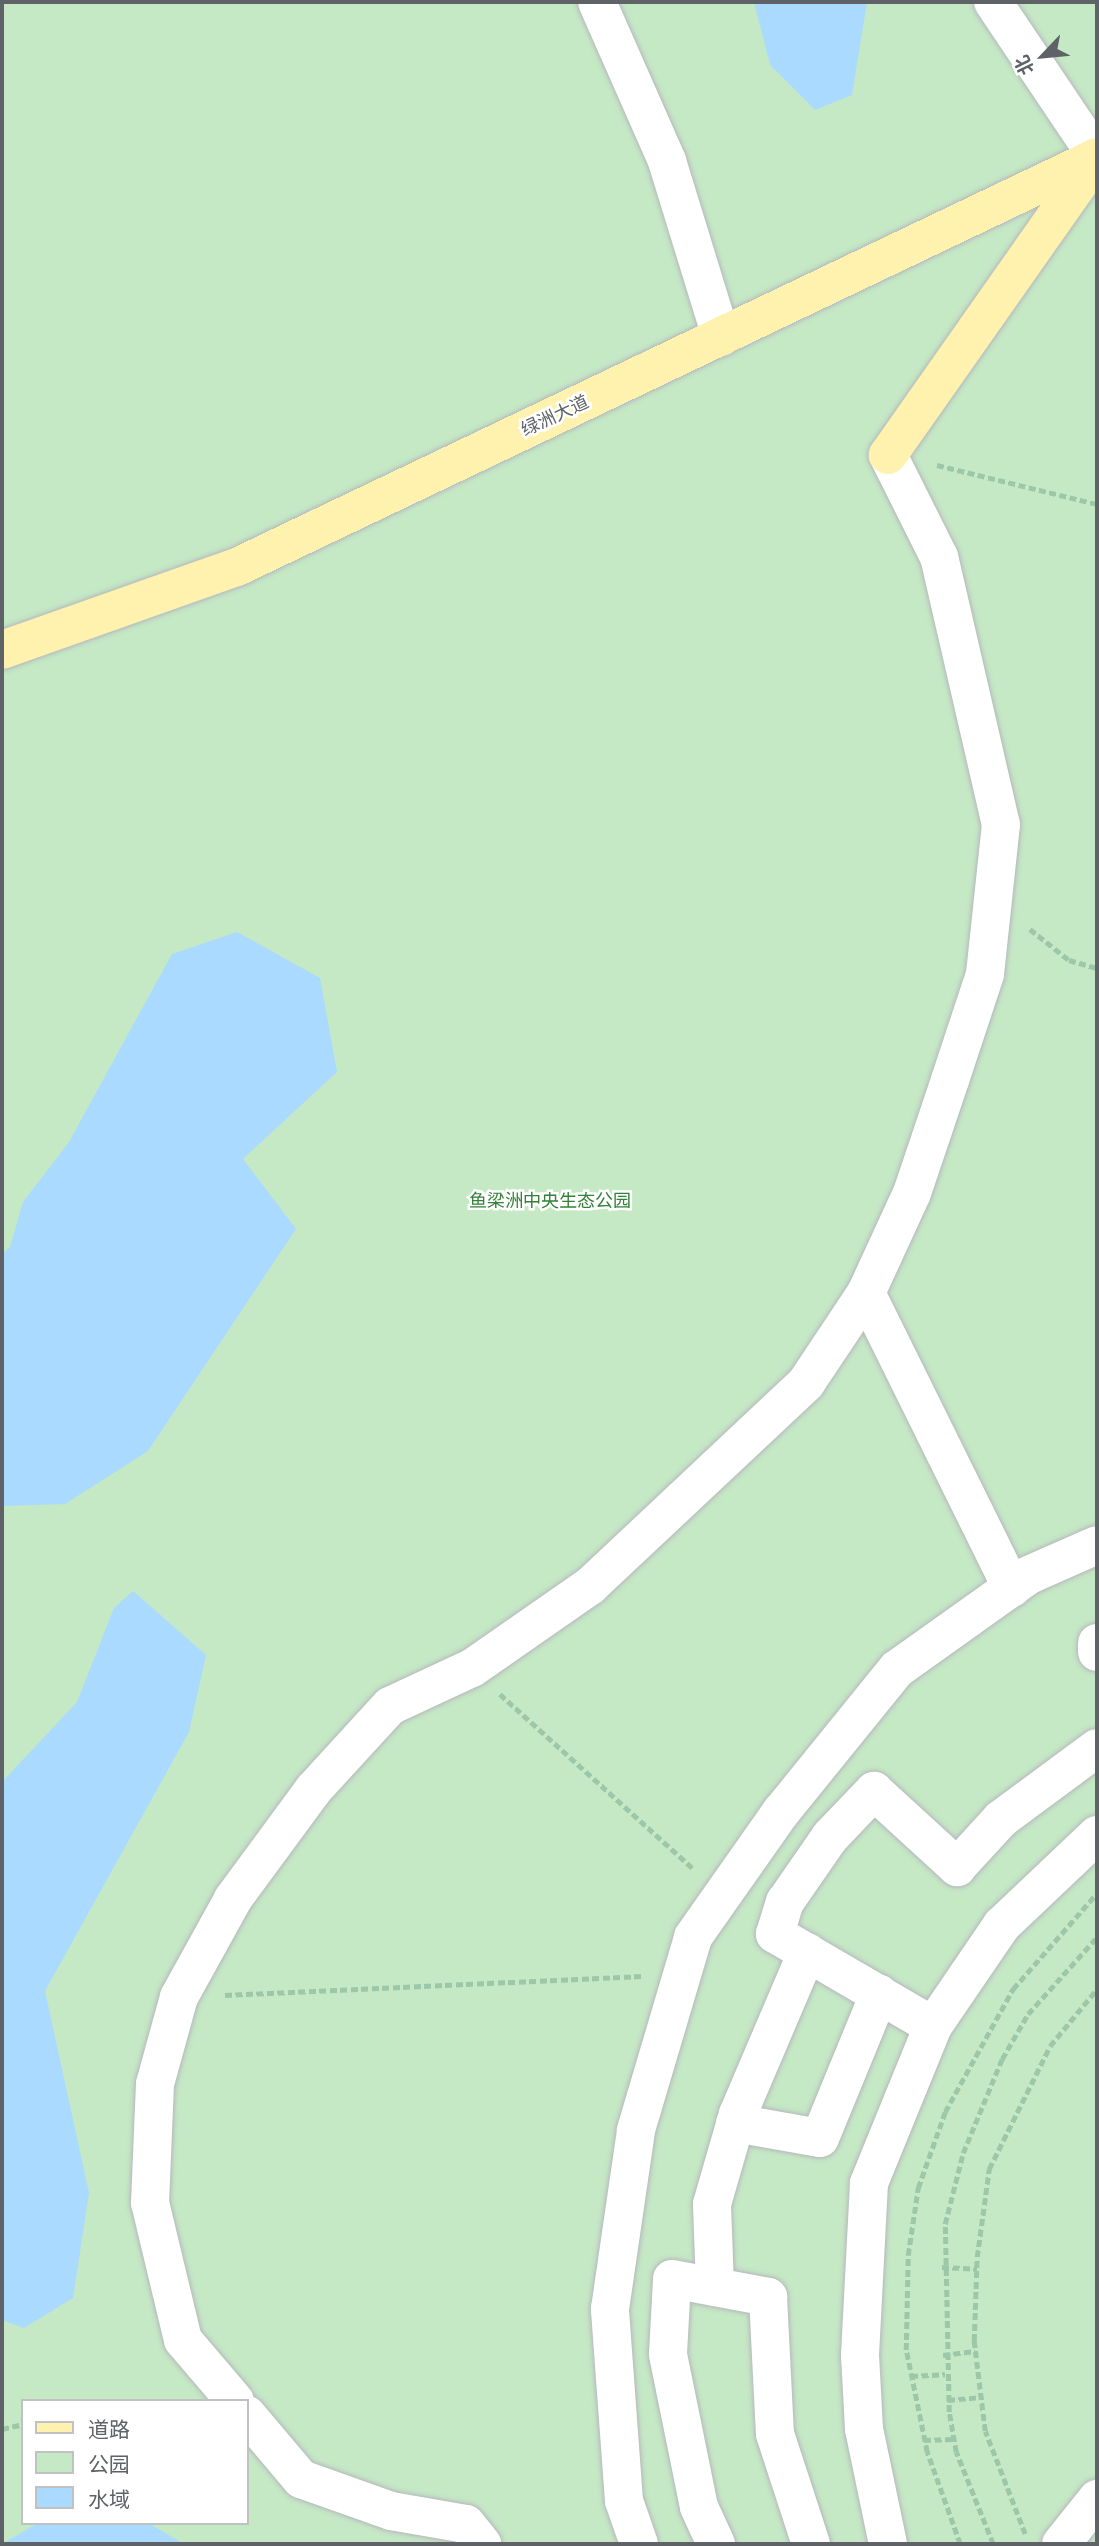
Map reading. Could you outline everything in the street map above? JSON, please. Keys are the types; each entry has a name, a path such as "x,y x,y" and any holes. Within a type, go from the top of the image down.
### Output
{"main road":[{"name":"绿洲大道","path":"2,650 237,568 1097,157"},
{"path":"888,455 1097,157"}],"street":[{"path":"597,2 667,161 721,337"},
{"path":"993,2 1097,157"},
{"path":"233,2399 183,2340 150,2203 155,2084 179,1997 233,1899 313,1790 390,1706 472,1668 590,1586 806,1383 866,1293 912,1193 981,988 1001,825 976,701 939,557 888,455"},
{"path":"866,1293 1012,1588"},
{"path":"639,2544 624,2501 610,2309 636,2130 693,1937 793,1798 897,1669 1012,1588 1097,1545"},
{"path":"1097,1643 1097,1652"},
{"path":"933,2025 775,1934 785,1902 830,1837 874,1791 957,1867 1001,1819 1097,1748"},
{"path":"793,1798 830,1837"},
{"path":"888,2544 864,2430 858,2314 867,2195 933,2025 1002,1925 1097,1835"},
{"path":"715,2287 712,2204 735,2123 807,1952"},
{"path":"735,2123 820,2138 879,1994"},
{"path":"716,2544 699,2507 667,2354 672,2279 768,2297 775,2434 811,2544"},
{"path":"248,2416 302,2479 391,2511 466,2524 482,2544"},
{"path":"1061,2544 1097,2499"}],"path":[{"path":"888,455 1097,504"},
{"path":"992,900 1069,960 1097,968"},
{"path":"472,1668 723,1896"},
{"path":"960,2544 925,2440 906,2350 908,2255 918,2188 945,2112 1013,1989 1097,1893"},
{"path":"993,2544 953,2439 943,2356 942,2267 946,2224 979,2105 1028,2014 1097,1937"},
{"path":"179,1997 682,1974"},
{"path":"1031,2544 985,2431 975,2351 977,2269 989,2169 1050,2046 1097,1989"},
{"path":"942,2267 977,2269"},
{"path":"943,2356 975,2351"},
{"path":"911,2376 945,2374"},
{"path":"948,2400 981,2397"},
{"path":"2,2429 21,2424"},
{"path":"925,2440 953,2439"}],"green space":[{"name":"鱼梁洲中央生态公园","path":"2,2 1097,2 1097,2544 2,2544"}],"water":[{"path":"754,2 867,2 852,95 815,110 770,65"},
{"path":"237,932 320,978 337,1072 243,1159 296,1229 148,1451 65,1504 3,1506 2,1254 10,1247 23,1202 69,1142 172,954"},
{"path":"133,1591 206,1655 189,1732 45,1991 89,2193 73,2298 24,2328 2,2320 2,1782 77,1702 114,1608"},
{"path":"35,2525 151,2525 184,2544 2,2544"}]}
